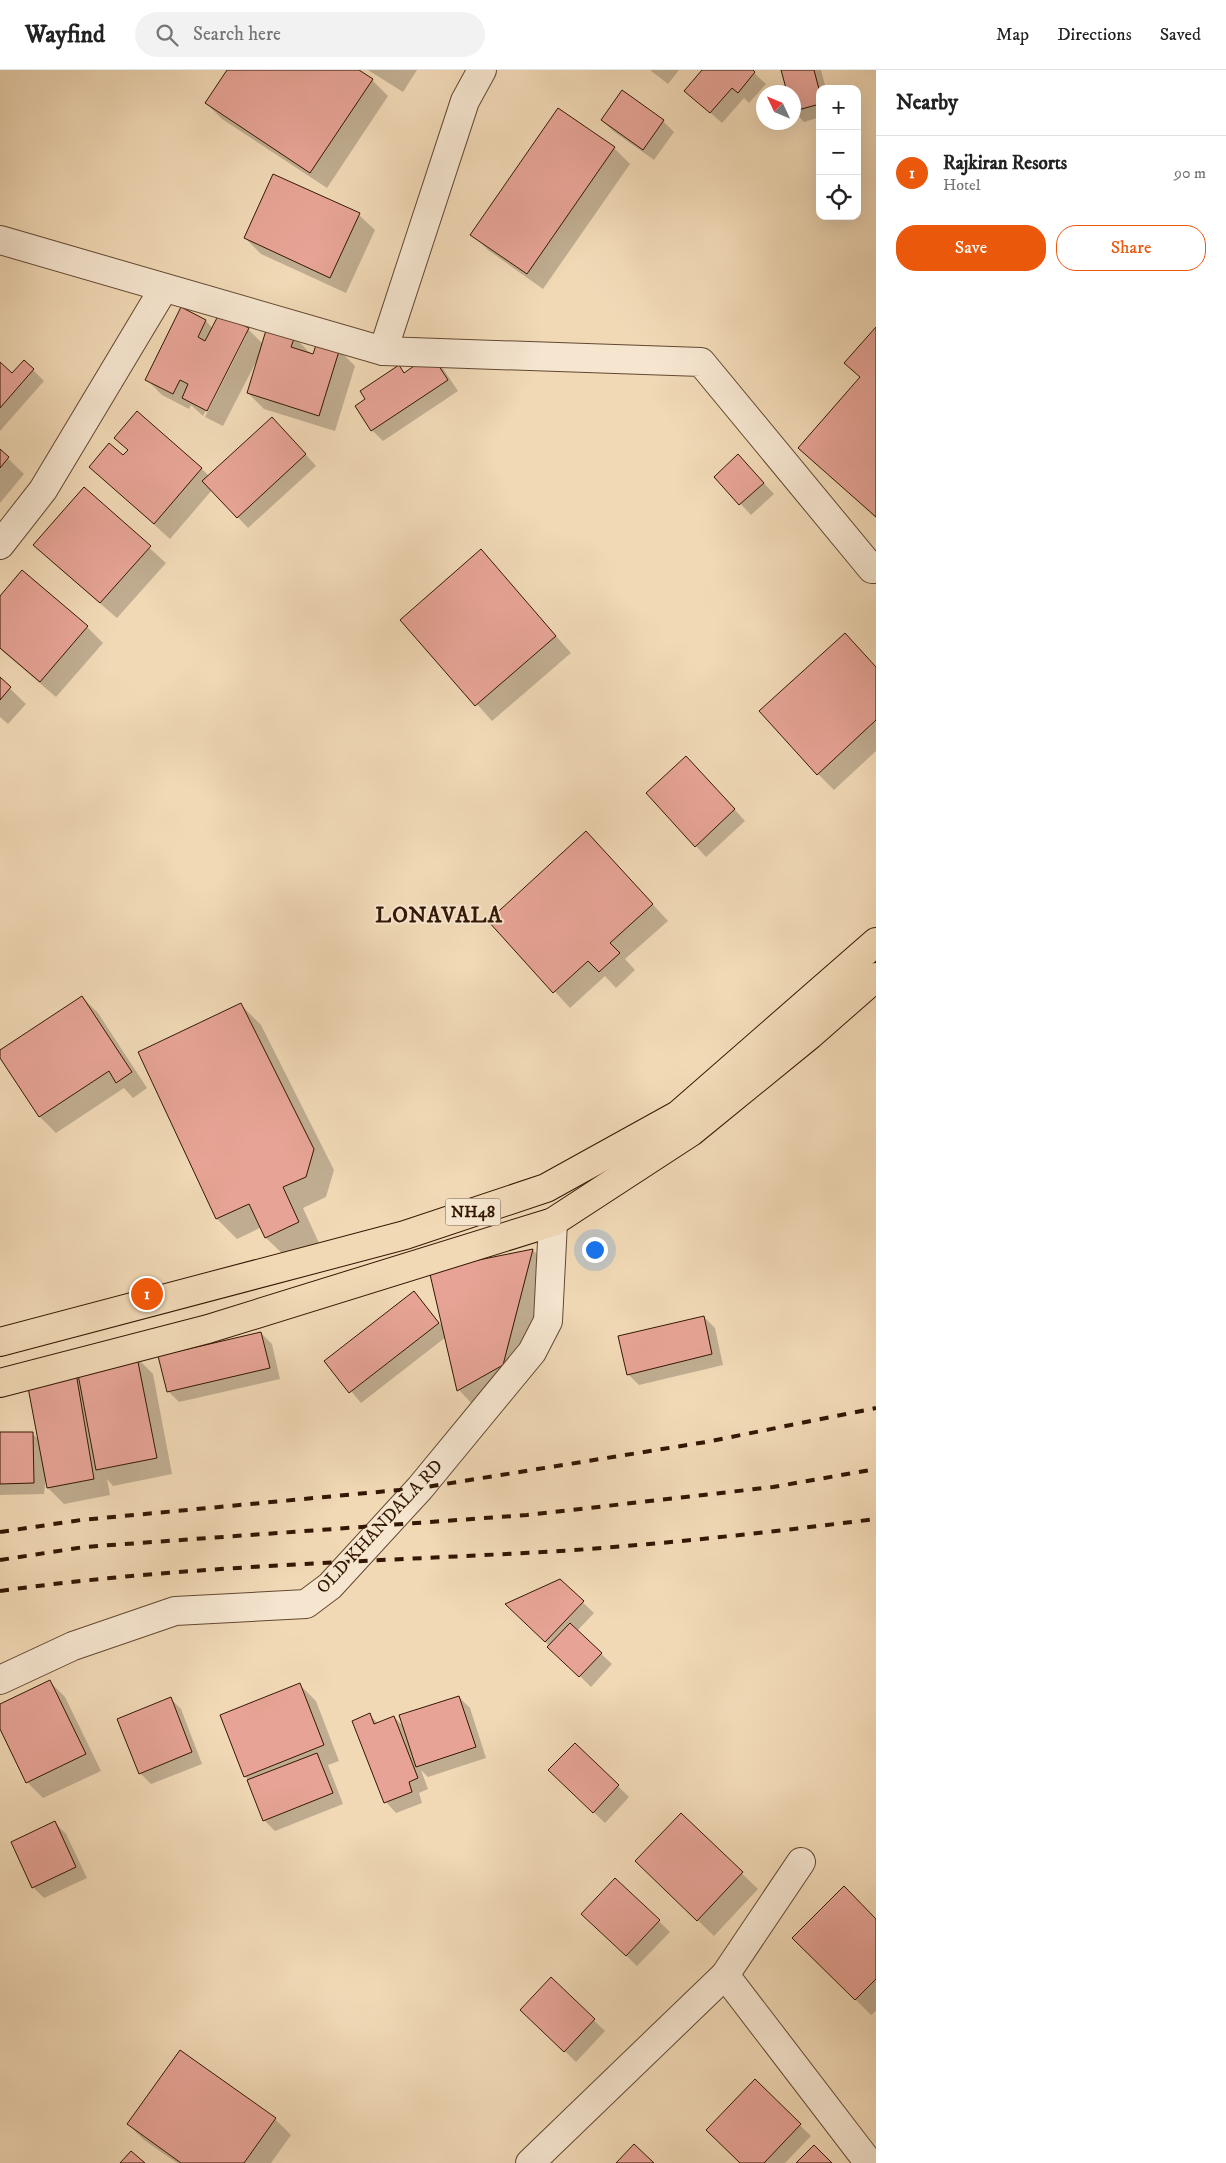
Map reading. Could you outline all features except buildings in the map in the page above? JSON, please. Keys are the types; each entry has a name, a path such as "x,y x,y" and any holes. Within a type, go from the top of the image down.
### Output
{"highway":[{"name":"NH48","path":"0,1342 405,1235 546,1188 678,1115 876,942"},
{"name":"NH48","path":"0,1383 208,1329 553,1222 691,1132 810,1035 876,977"}],"street":[{"path":"383,351 465,101 482,70"},
{"path":"0,240 383,351 701,362 872,569 876,570"},
{"path":"0,545 43,490 164,288"},
{"name":"OLD KHANDALA RD","path":"0,1680 73,1646 174,1611 306,1604 330,1586 420,1488 532,1352 548,1321 553,1222"},
{"path":"530,2163 725,1974 801,1862"},
{"path":"725,1974 869,2163"}],"railway":[{"path":"0,1532 81,1520 420,1488 706,1442 876,1408"},
{"path":"0,1560 84,1547 527,1515 773,1487 876,1469"},
{"path":"0,1591 139,1575 279,1565 600,1548 876,1519"}],"place":[{"name":"Rajkiran Resorts","path":"147,1294"}],"district":[{"name":"LONAVALA","path":"439,915"}]}
